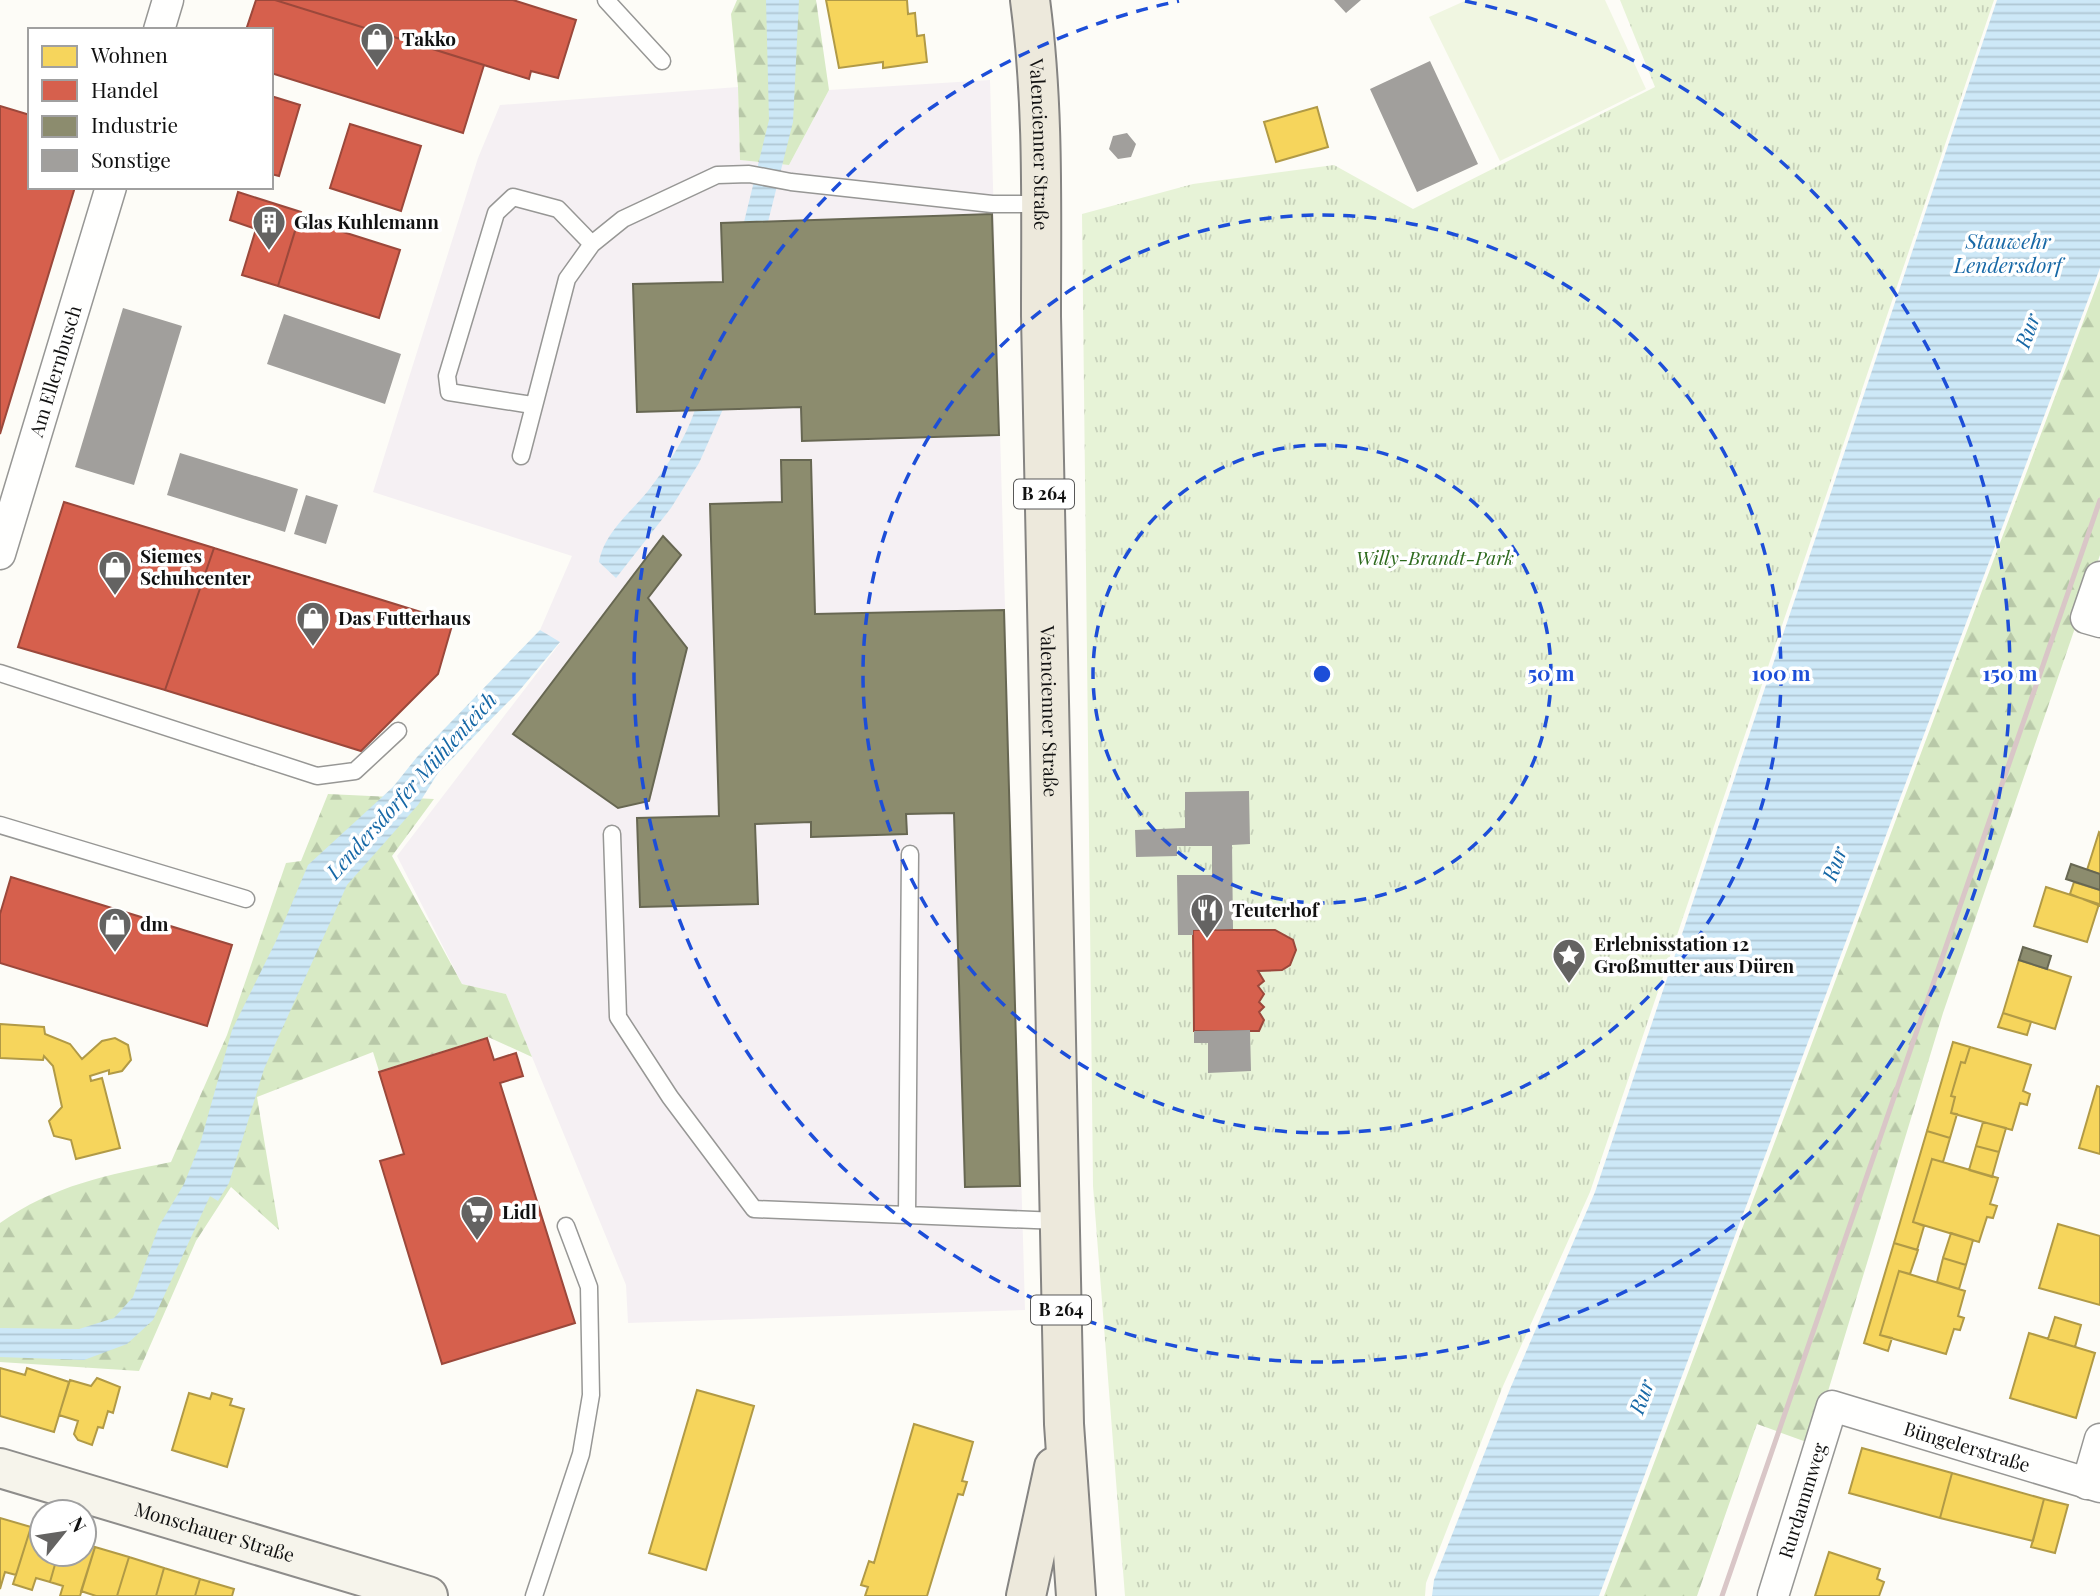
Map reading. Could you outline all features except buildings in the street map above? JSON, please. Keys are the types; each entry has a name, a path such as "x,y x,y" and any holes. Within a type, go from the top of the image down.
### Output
{"main road":[{"name":"Valencienner Straße","path":"1030,0 1037,53 1041,204 1064,1424 1076,1596"},
{"name":"Valencienner Straße","path":"1027,1596 1064,1424"}],"street":[{"name":"Am Ellernbusch","path":"0,554 110,189"},
{"path":"2093,620 2100,577"},
{"name":"Büngelerstraße","path":"1832,1406 2094,1485"},
{"name":"Rurdammweg","path":"1773,1596 1832,1406"},
{"path":"2094,1485 2100,1439"},
{"name":"Monschauer Straße","path":"0,1468 428,1596"}],"lane":[{"path":"606,0 662,61"},
{"path":"521,456 532,405 567,279 592,244 624,219 717,175 749,174 791,182 992,204 1041,204"},
{"path":"532,405 449,392 447,376 496,213 513,197 558,209 592,244"},
{"path":"6,675 317,776 355,771 398,731"},
{"path":"0,825 246,899"},
{"path":"612,834 618,1017 670,1097 754,1209 1059,1221"},
{"path":"907,1215 910,854"},
{"path":"534,1596 581,1454 591,1395 589,1287 566,1226"}],"shaded area":[{"path":"990,80 1025,1310 628,1323 626,1285 506,994 462,984 397,856 560,643 540,630 572,556 373,492 478,158 500,105 738,87 740,160 789,165 829,90"}],"green space":[{"path":"737,0 816,0 829,90 789,165 740,160 738,87 731,14"},
{"path":"1467,0 1605,0 1646,89 1500,161 1429,17"},
{"name":"Willy-Brandt-Park","path":"1620,0 1994,0 1590,1192 1503,1386 1426,1583 1425,1596 1125,1596 1093,1186 1082,214 1193,184 1334,165 1413,209 1655,87"},
{"path":"2100,277 2100,555 1943,1013 1812,1444 1757,1424 1697,1596 1604,1596"},
{"path":"328,794 434,799 392,856 462,984 506,994 532,1057 488,1037 379,1071 373,1052 257,1097 279,1230 231,1187 196,1241 139,1371 0,1362 0,1223 61,1190 103,1177 171,1162 227,1035 286,863 301,861"}],"water":[{"path":"766,0 799,0 793,122 768,222 744,222 769,120"},
{"name":"Stauwehr Lendersdorf","path":"1997,0 2100,0 2100,268 1599,1596 1432,1596 1434,1580 1510,1389 1595,1192"},
{"path":"723,409 699,463 671,508 616,578 599,562 606,542 669,462 695,410"},
{"name":"Lendersdorfer Mühlenteich","path":"540,630 560,642 519,691 438,773 418,805 347,885 264,1069 229,1183 218,1201 210,1196 153,1320 127,1344 84,1360 0,1357 0,1328 79,1329 114,1318 133,1297 159,1226 184,1184 200,1144 232,1030 276,941 308,865 393,787 417,757"}],"railway":[{"path":"1722,1596 2100,500"}],"place":[{"name":"Takko","path":"377,69"},
{"name":"Glas Kuhlemann","path":"269,252"},
{"name":"Siemes Schuhcenter","path":"115,597"},
{"name":"Das Futterhaus","path":"313,648"},
{"name":"Teuterhof","path":"1207,940"},
{"name":"dm","path":"115,954"},
{"name":"Erlebnisstation 12 Großmutter aus Düren","path":"1569,985"},
{"name":"Lidl","path":"477,1242"}],"water label":[{"name":"Rur","path":"2028,331"},
{"name":"Rur","path":"1835,864"},
{"name":"Rur","path":"1642,1397"}]}
